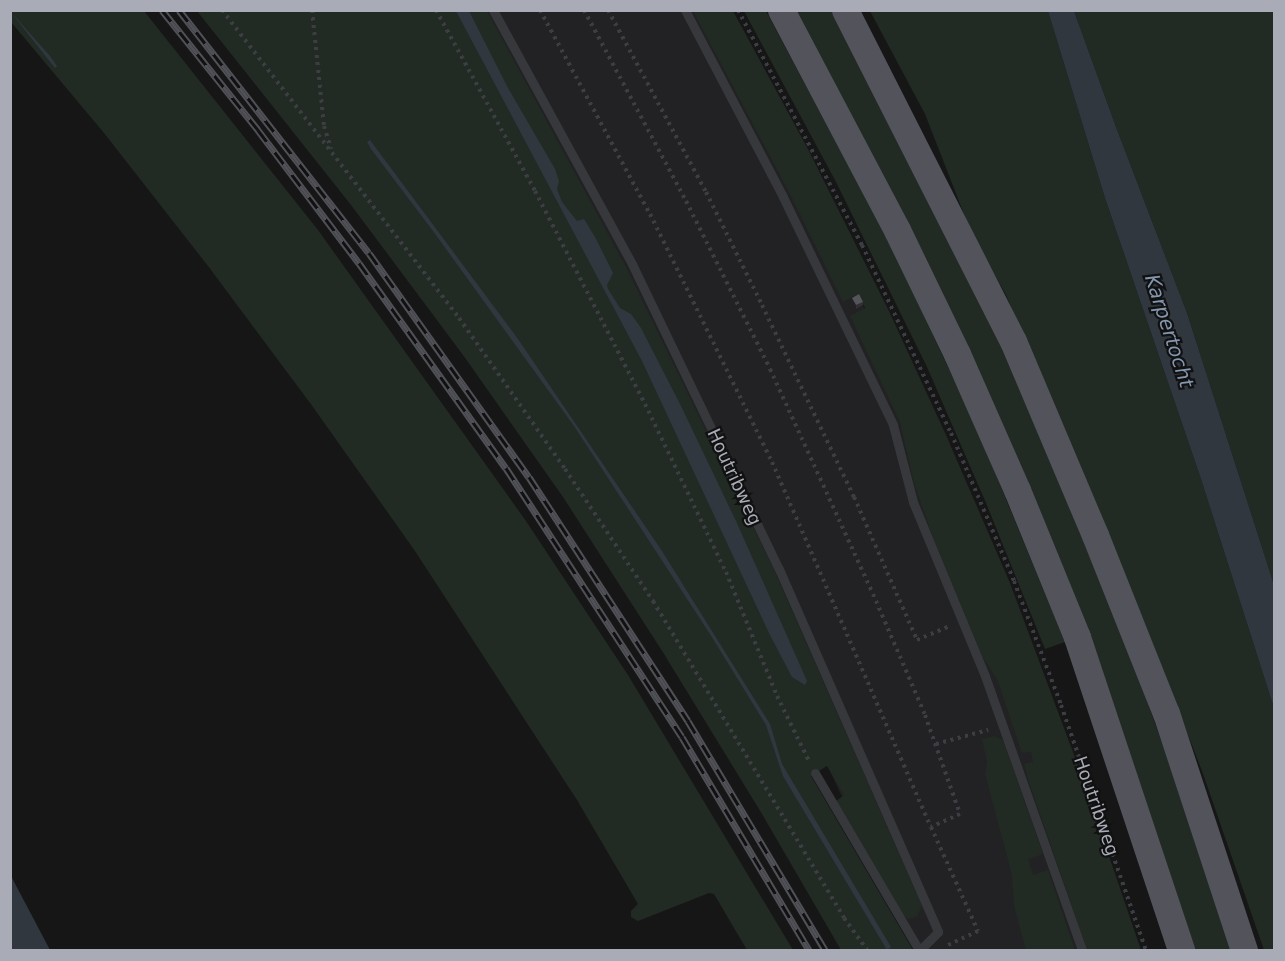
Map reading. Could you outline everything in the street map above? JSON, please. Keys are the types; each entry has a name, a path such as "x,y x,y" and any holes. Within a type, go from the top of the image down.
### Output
{"main road":[{"name":"Houtribweg","path":"781,10 897,230 957,354 1012,480 1077,637 1181,951"},
{"path":"844,10 1013,341 1095,535 1166,713 1244,951"}],"lane":[{"name":"Houtribweg","path":"494,10 632,264 680,361 779,569 938,932"},
{"path":"685,10 783,197 884,402 898,441 913,502 1004,727 1082,951"},
{"path":"815,773 919,951 938,932"}],"path":[{"path":"222,10 459,318 565,468 653,602 844,918 867,951"},
{"path":"312,10 324,126 334,156"},
{"path":"436,10 535,190 645,404 726,572 777,696 815,773"},
{"path":"540,10 651,214 752,420 823,575 978,931 945,946 938,932"},
{"path":"584,10 686,201 770,369 898,651 936,744 960,814 931,827"},
{"path":"608,10 690,162 762,305 854,497 917,640 963,621"},
{"name":"Houtribweg","path":"738,10 862,245 973,484 1057,694 1146,951"},
{"path":"936,744 1004,727"}],"shaded area":[{"path":"10,11 144,11 318,230 526,521 628,675 793,950 747,950 714,894 709,893 638,921 631,917 631,911 638,904 577,800 415,551 313,407 208,266 104,133 11,22"},
{"path":"197,11 487,11 626,267 774,570 922,906 917,916 908,919 902,914 836,801 844,795 827,766 811,776 913,950 841,950 762,814 664,654 563,497 463,355 351,205"},
{"path":"473,11 706,11 858,294 1014,656 1111,950 914,950"},
{"path":"693,11 733,11 809,151 888,309 1010,583 1080,771 1141,950 1087,950 1029,782 1024,764 1033,762 1031,752 1022,753 998,681 982,656 932,535 914,483 900,422 850,316 865,308 858,294 843,302 790,194"},
{"path":"744,11 766,11 886,236 974,422 1065,642 1045,649 986,503 927,367 836,182"},
{"path":"795,11 831,11 896,132 999,341 1109,597 1169,762 1232,950 1195,950 1087,634"},
{"path":"870,11 1048,11 1105,198 1200,476 1274,708 1274,950 1264,950 1202,771 1146,626 1006,295 971,232 925,114"},
{"path":"1074,11 1274,11 1274,585 1187,313"},
{"path":"994,736 1003,740 1043,854 1028,859 1033,875 1048,870 1075,950 1026,950 1014,906 1012,875 985,774 987,762 982,739"}],"water":[{"path":"10,11 50,56 57,66 55,68"},
{"path":"456,11 469,11 508,88 555,169 559,181 557,189 562,202 577,221 584,219 595,237 613,273 607,285 608,289 620,308 631,314 641,328 681,406 736,521 807,681 805,685 792,677 770,635 642,361"},
{"name":"Karpertocht","path":"1048,11 1074,11 1187,313 1274,585 1274,708 1200,476 1105,198"},
{"path":"370,140 518,339 662,551 770,724 782,764 891,947 887,950 783,776 766,725 710,634 574,426 371,149 367,142"},
{"path":"11,876 50,950 11,950"}],"building":[{"path":"859,294 863,302 856,305 852,298"}],"railway":[{"path":"162,10 258,130 359,263 506,468 682,737 809,950"},
{"path":"179,10 369,253 529,477 688,721 825,950"}]}
